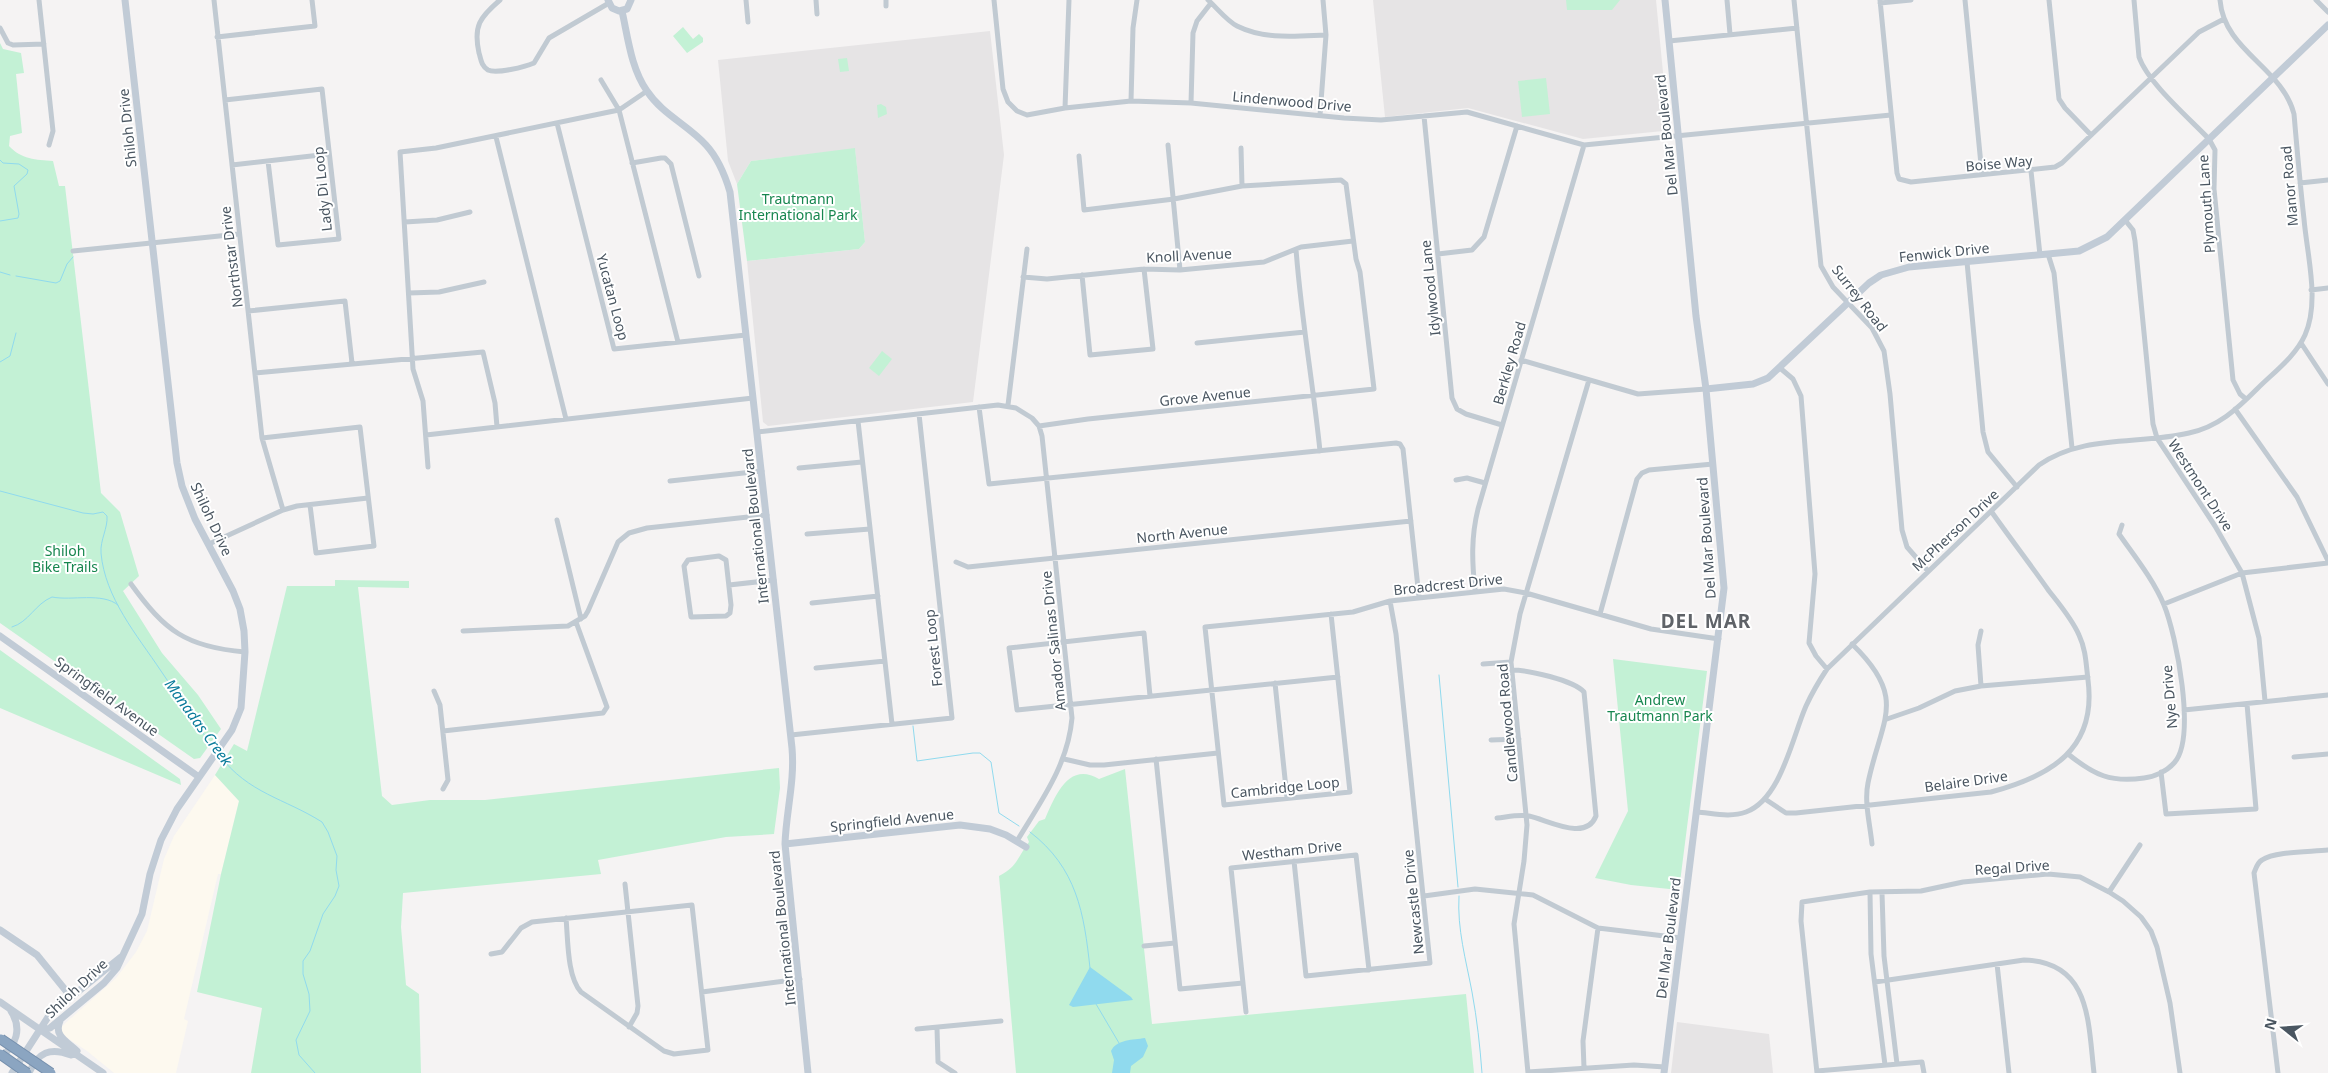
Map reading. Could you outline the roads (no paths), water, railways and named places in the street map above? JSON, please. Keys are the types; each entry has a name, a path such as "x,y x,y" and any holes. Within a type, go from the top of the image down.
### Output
{"highway":[{"path":"1,1039 51,1073"},
{"path":"0,1056 28,1073"}],"main road":[{"name":"Shiloh Drive","path":"41,1031 50,1028 104,983 117,968 136,933 150,874 161,840 177,809 232,730 240,708 245,652 244,631 238,604 189,504 177,463 125,0"},
{"path":"608,2 614,10 622,11 629,7 631,0"},
{"name":"Del Mar Boulevard","path":"1664,1070 1719,639 1724,580 1665,0"},
{"name":"International Boulevard","path":"622,11 632,57 647,91 662,109 705,144 726,178 730,192 791,735 793,770 785,844 808,1073"},
{"name":"Fenwick Drive","path":"1706,389 1754,384 1768,378 1869,283 1893,271 1909,267 2040,255 2087,248 2107,237 2328,25"},
{"name":"Springfield Avenue","path":"0,636 199,777"},
{"name":"Springfield Avenue","path":"785,844 960,825 990,829 1026,847"},
{"path":"0,930 37,955 71,997"},
{"name":"Shiloh Drive","path":"12,1073 41,1031 47,1018 122,957"},
{"path":"0,1002 103,1073"},
{"path":"0,1056 6,1053 17,1036 18,1023 8,1008"},
{"path":"62,1018 58,1026 59,1033 83,1059"},
{"path":"28,1073 37,1060 49,1051 60,1051 83,1059"}],"street":[{"path":"39,0 53,131 49,145"},
{"name":"Northstar Drive","path":"214,0 262,438 283,510"},
{"path":"218,37 315,26 312,0"},
{"path":"500,0 480,20 476,34 484,67 495,72 534,63 549,38 608,2"},
{"path":"746,0 748,22"},
{"path":"816,0 818,14"},
{"path":"886,0 886,6"},
{"name":"Lindenwood Drive","path":"994,0 1003,89 1008,102 1018,112 1027,115 1065,108 1131,101 1191,103 1382,120 1467,112 1584,145 1891,114"},
{"path":"1065,108 1069,0"},
{"path":"1131,101 1133,28 1137,0"},
{"path":"1320,115 1326,34 1323,0"},
{"path":"1727,0 1730,34"},
{"name":"Surrey Road","path":"1794,0 1821,266 1833,287 1872,328 1884,351 1890,394 1902,530 1907,547 1928,571"},
{"path":"1880,2 1911,0"},
{"path":"1964,0 1982,175"},
{"path":"2049,0 2059,99 2064,108 2091,135"},
{"name":"Plymouth Lane","path":"2134,0 2139,57 2151,78 2209,139 2215,150 2214,189 2233,380 2240,394 2246,399"},
{"name":"Manor Road","path":"2220,0 2224,19 2238,43 2272,78 2291,103 2311,290 2309,323 2301,343"},
{"path":"2316,0 2328,12"},
{"path":"1191,103 1193,33 1197,22 1210,1 1236,25 1256,33 1275,36 1326,34"},
{"name":"Boise Way","path":"1880,2 1899,179 1911,182 2055,167 2062,163 2199,32 2224,19"},
{"path":"0,28 8,43 13,45 44,44"},
{"path":"1669,41 1797,28"},
{"path":"601,80 618,110 678,342"},
{"name":"Lady Di Loop","path":"225,100 322,89 339,239 278,245 268,160"},
{"path":"428,466 423,401 415,377 413,357 400,152 421,151 496,137 618,110 647,91"},
{"name":"Idylwood Lane","path":"1424,116 1452,398 1457,409 1466,414 1502,425"},
{"name":"Yucatan Loop","path":"557,123 614,349 746,335"},
{"path":"1438,254 1472,250 1484,237 1517,126"},
{"path":"496,137 566,419"},
{"path":"1168,145 1180,270"},
{"name":"Berkley Road","path":"1475,590 1472,539 1485,483 1584,145"},
{"path":"1241,148 1242,186"},
{"path":"232,165 329,154"},
{"path":"1079,156 1084,210 1174,199 1242,186 1342,180 1346,184 1353,241"},
{"path":"632,163 665,158 671,164 699,276"},
{"path":"2031,171 2040,255"},
{"path":"2300,183 2328,180"},
{"path":"405,222 437,220 470,212"},
{"name":"Westmont Drive","path":"2125,220 2133,230 2135,241 2156,438 2215,526 2242,573 2259,638 2265,701"},
{"path":"73,251 239,234"},
{"name":"Knoll Avenue","path":"1023,277 1046,279 1144,269 1180,270 1264,262 1296,249 1353,241"},
{"name":"Grove Avenue","path":"1039,426 1088,419 1374,389 1360,272 1353,241"},
{"path":"1296,249 1320,451"},
{"path":"1008,405 1027,250"},
{"path":"2048,254 2054,273 2072,448"},
{"path":"1966,262 1983,432 1988,452 2017,487"},
{"path":"1082,275 1090,355 1153,349 1144,269"},
{"path":"409,293 439,292 484,282"},
{"path":"2311,290 2328,288"},
{"path":"248,312 346,302 352,363"},
{"path":"1197,343 1305,332"},
{"path":"2301,343 2328,384"},
{"name":"McPherson Drive","path":"1697,812 1724,815 1744,813 1765,799 1777,781 1806,704 1827,670 1991,511 2051,457 2072,448 2104,442 2188,434 2205,429 2235,410 2290,358 2301,343"},
{"path":"254,373 483,352 495,403 497,427"},
{"name":"Fenwick Drive","path":"1521,360 1638,394 1706,389"},
{"path":"1780,368 1793,379 1801,396 1815,574 1809,643 1827,670"},
{"name":"Candlewood Road","path":"1528,1072 1515,943 1518,893 1526,846 1527,815 1511,662 1516,629 1589,380"},
{"path":"426,435 753,398"},
{"path":"757,432 1008,405 1023,411 1039,426"},
{"path":"979,407 989,484 1400,444 1403,450 1419,597"},
{"path":"2164,604 2242,573 2328,562 2297,497 2235,410"},
{"name":"Forest Loop","path":"791,735 952,718 919,414"},
{"path":"858,421 892,724"},
{"name":"Amador Salinas Drive","path":"1017,841 1064,759 1071,733 1071,705 1047,479 1039,426"},
{"path":"262,438 360,427 374,546 316,554 310,504"},
{"path":"799,468 862,462"},
{"path":"1600,614 1637,479 1642,472 1713,464"},
{"path":"670,481 762,472"},
{"path":"1456,480 1467,478 1485,483"},
{"path":"209,544 283,510 310,504 368,498"},
{"name":"Belaire Drive","path":"1765,799 1786,812 1991,792 2024,782 2046,770 2068,754 2085,729 2091,704 2084,646 2073,624 1991,511"},
{"path":"463,631 559,628 568,626 578,620 588,610 618,542 629,533 647,528 766,515"},
{"path":"443,731 596,715 603,713 607,707 578,620 556,520"},
{"name":"North Avenue","path":"956,562 968,567 1411,521"},
{"name":"Nye Drive","path":"2068,754 2086,768 2116,780 2149,777 2161,772 2175,763 2183,745 2184,710 2173,633 2164,604 2146,572 2119,534 2122,524"},
{"path":"807,534 870,529"},
{"path":"724,557 729,585 730,613 726,616 691,617 684,566 688,560 724,557"},
{"path":"729,585 774,580"},
{"path":"131,584 160,620 176,633 194,643 218,650 245,652"},
{"name":"Broadcrest Drive","path":"1205,627 1331,614 1368,609 1390,601 1475,590 1504,589 1526,593 1651,629 1719,639"},
{"path":"812,603 878,596"},
{"name":"Newcastle Drive","path":"1294,861 1306,976 1430,963 1396,634 1390,601"},
{"name":"Cambridge Loop","path":"1205,627 1224,805 1350,792 1331,614"},
{"path":"1981,631 1978,645 1981,686"},
{"path":"1150,696 1144,634 1008,648 1017,710 1338,677"},
{"path":"1852,644 1870,661 1881,679 1886,700 1886,719 1868,784 1872,844"},
{"path":"816,668 885,661"},
{"path":"1483,664 1511,662"},
{"path":"1497,818 1527,815 1578,829 1585,828 1595,820 1596,809 1584,692 1574,685 1523,670 1512,670"},
{"path":"1886,719 1919,708 1955,691 1981,686 2088,677"},
{"path":"1275,683 1287,798"},
{"path":"434,691 440,705 448,780 443,789"},
{"path":"2184,710 2328,695"},
{"path":"2161,772 2166,814 2256,809 2247,704"},
{"path":"1491,740 1519,739"},
{"path":"1064,759 1090,765 1218,753"},
{"path":"2294,758 2328,754"},
{"path":"1156,759 1180,989 1243,983"},
{"path":"2110,892 2140,846"},
{"path":"2278,1073 2254,881 2257,864 2263,859 2272,856 2328,850"},
{"name":"Westham Drive","path":"1246,1012 1231,868 1356,855 1368,970"},
{"name":"Regal Drive","path":"1817,1072 1801,921 1802,902 1870,892 1921,891 1963,882 2048,874 2080,877 2110,892 2141,917 2151,931 2157,946 2170,1003 2180,1073"},
{"path":"625,884 638,1006 637,1013 629,1027"},
{"path":"1424,896 1475,889 1518,893 1540,897 1598,928 1680,938"},
{"path":"1870,892 1870,939 1885,1065"},
{"path":"1882,893 1882,939 1897,1064"},
{"path":"491,954 502,952 516,932 527,924 566,918 692,905 708,1050 669,1053 586,997 576,987 572,977 566,918"},
{"path":"1584,1068 1584,1041 1598,928"},
{"path":"1144,946 1175,943"},
{"path":"1875,982 2024,960 2045,962 2056,966 2071,978 2082,996 2086,1009 2094,1073"},
{"path":"1996,964 2009,1073"},
{"path":"702,992 800,979"},
{"path":"916,1028 937,1028 1000,1021"},
{"path":"937,1028 938,1062 955,1073"},
{"path":"1817,1072 1922,1062 1924,1073"},
{"path":"1528,1072 1634,1065 1664,1070"}],"water":[{"path":"1090,967 1133,1000 1073,1007 1069,1005"},
{"path":"1145,1038 1148,1046 1143,1057 1131,1066 1130,1073 1112,1073 1114,1060 1111,1051 1114,1047 1121,1042"}],"waterway":[{"name":"Manadas Creek","path":"0,160 3,163 19,164 28,170 27,174 14,186 18,218 0,221"},
{"path":"16,276 56,283 60,281 67,264 73,257"},
{"path":"0,272 10,275"},
{"path":"0,362 10,356 16,333"},
{"name":"Manadas Creek","path":"0,491 83,513 103,512 107,516 101,553 104,570 115,601 215,750"},
{"path":"12,627 18,625 41,604 52,597 104,599 118,605"},
{"path":"1439,675 1458,887"},
{"path":"913,726 917,761 980,753 991,762 999,813 1019,826"},
{"name":"Manadas Creek","path":"219,755 242,779 322,822 337,856 336,870 339,886 323,914 310,951 303,961 303,974 309,994 310,1011 296,1040 299,1055 315,1073"},
{"path":"1030,832 1046,846 1068,876 1081,910 1090,968"},
{"path":"1459,896 1461,932 1475,1012 1482,1073"},
{"path":"1096,1004 1119,1043"}],"district":[{"name":"DEL MAR","path":"1706,621"}],"park label":[{"name":"Trautmann International Park","path":"798,206"},
{"name":"Shiloh Bike Trails","path":"65,558"},
{"name":"Andrew Trautmann Park","path":"1660,708"}]}
